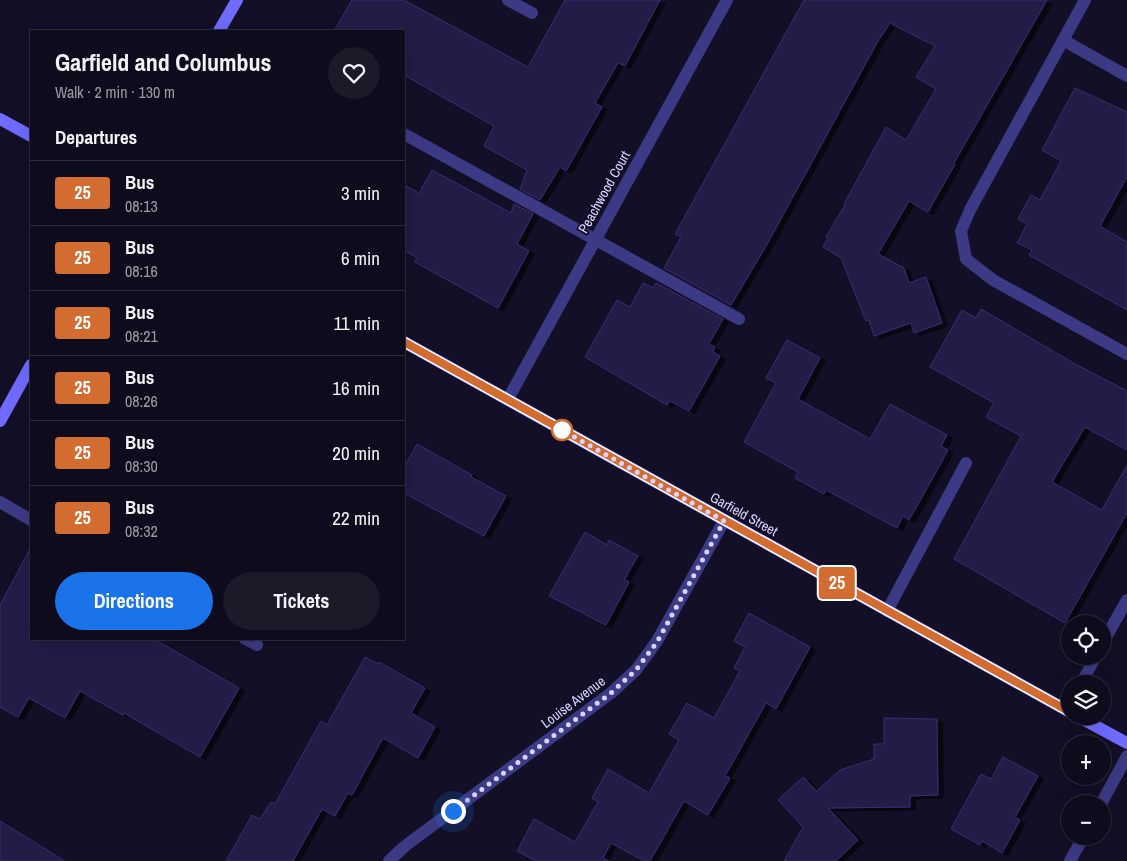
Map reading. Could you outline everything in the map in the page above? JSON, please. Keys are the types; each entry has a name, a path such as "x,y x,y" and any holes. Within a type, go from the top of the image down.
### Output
{"main road":[{"path":"220,30 237,0"},
{"path":"0,119 30,135"},
{"name":"Garfield Street","path":"405,343 887,612 1061,706"},
{"path":"0,421 30,367"},
{"name":"Garfield Street","path":"1096,725 1127,743"}],"street":[{"path":"508,0 532,14"},
{"name":"Peachwood Court","path":"508,399 727,0"},
{"path":"1085,0 970,210 961,232 966,259 993,280 1127,354"},
{"path":"1062,40 1127,76"},
{"path":"405,135 739,319"},
{"path":"887,612 966,463"},
{"path":"0,502 30,519"},
{"name":"Louise Avenue","path":"389,861 413,840 611,693 636,670 657,642 724,521"},
{"path":"1111,628 1127,600"},
{"path":"247,640 256,645"},
{"path":"1106,795 1127,756"},
{"path":"1070,861 1079,845"}],"building":[{"path":"352,0 404,0 528,67 565,0 660,0 625,66 618,63 595,103 602,107 566,171 560,167 540,200 520,189 527,170 484,146 494,126 405,76 405,30 335,30"},
{"path":"804,0 1047,0 928,212 909,201 878,254 904,268 909,283 926,277 942,323 914,333 911,323 874,336 869,320 866,321 841,258 823,247 828,238 826,237 886,127 906,140 936,89 916,77 935,46 890,23 878,41 765,248 731,305 664,268 681,237 675,234"},
{"path":"1075,88 1127,112 1127,177 1100,226 1127,242 1127,310 1029,255 1032,250 1017,243 1027,224 1018,219 1031,195 1040,200 1061,161 1042,150"},
{"path":"432,170 511,213 514,204 533,214 517,244 529,251 498,308 415,262 417,258 405,251 405,186 419,193"},
{"path":"643,283 653,288 656,283 723,319 709,344 715,347 713,352 720,356 689,411 670,401 667,405 585,357 617,300 630,307"},
{"path":"981,309 1077,365 1127,391 1127,450 1085,427 1052,482 1102,510 1127,465 1127,513 1070,615 1061,615 1061,621 954,559 1021,436 986,417 994,403 930,367 962,310 976,318"},
{"path":"787,340 820,358 798,399 870,439 890,404 947,435 941,446 948,450 909,520 903,516 897,528 826,490 824,494 795,478 798,472 744,442 776,383 766,378"},
{"path":"417,444 506,496 484,536 405,494 405,466"},
{"path":"585,532 607,545 609,540 638,556 624,580 629,582 606,625 549,596"},
{"path":"30,549 30,640 156,640 239,688 200,757 124,713 123,715 80,691 65,718 29,698 18,717 0,707 0,605"},
{"path":"749,613 810,647 776,709 766,703 725,776 730,778 708,815 684,801 650,861 644,861 611,843 603,858 609,861 536,861 517,851 534,819 575,842 598,802 592,798 608,769 649,793 679,740 669,734 687,703 714,718 740,671 734,668 745,647 734,641"},
{"path":"365,657 378,664 379,662 425,688 411,713 435,727 418,758 383,738 352,795 348,793 335,816 322,809 293,861 226,861 252,815 260,819 271,802 275,804 321,721 327,725"},
{"path":"884,718 937,719 938,795 910,796 910,807 828,808 858,840 836,861 784,861 803,827 778,800 803,777 817,791 840,770 874,759 874,744 884,744"},
{"path":"1003,757 1038,776 1015,817 1020,820 1002,853 982,841 980,845 951,829 981,774 991,779"},
{"path":"0,821 65,861 0,861"}],"bus line":[{"name":"25","path":"405,343 1061,707"}],"route":[{"path":"453,811 611,693 636,670 657,642 724,521 562,430"}]}
